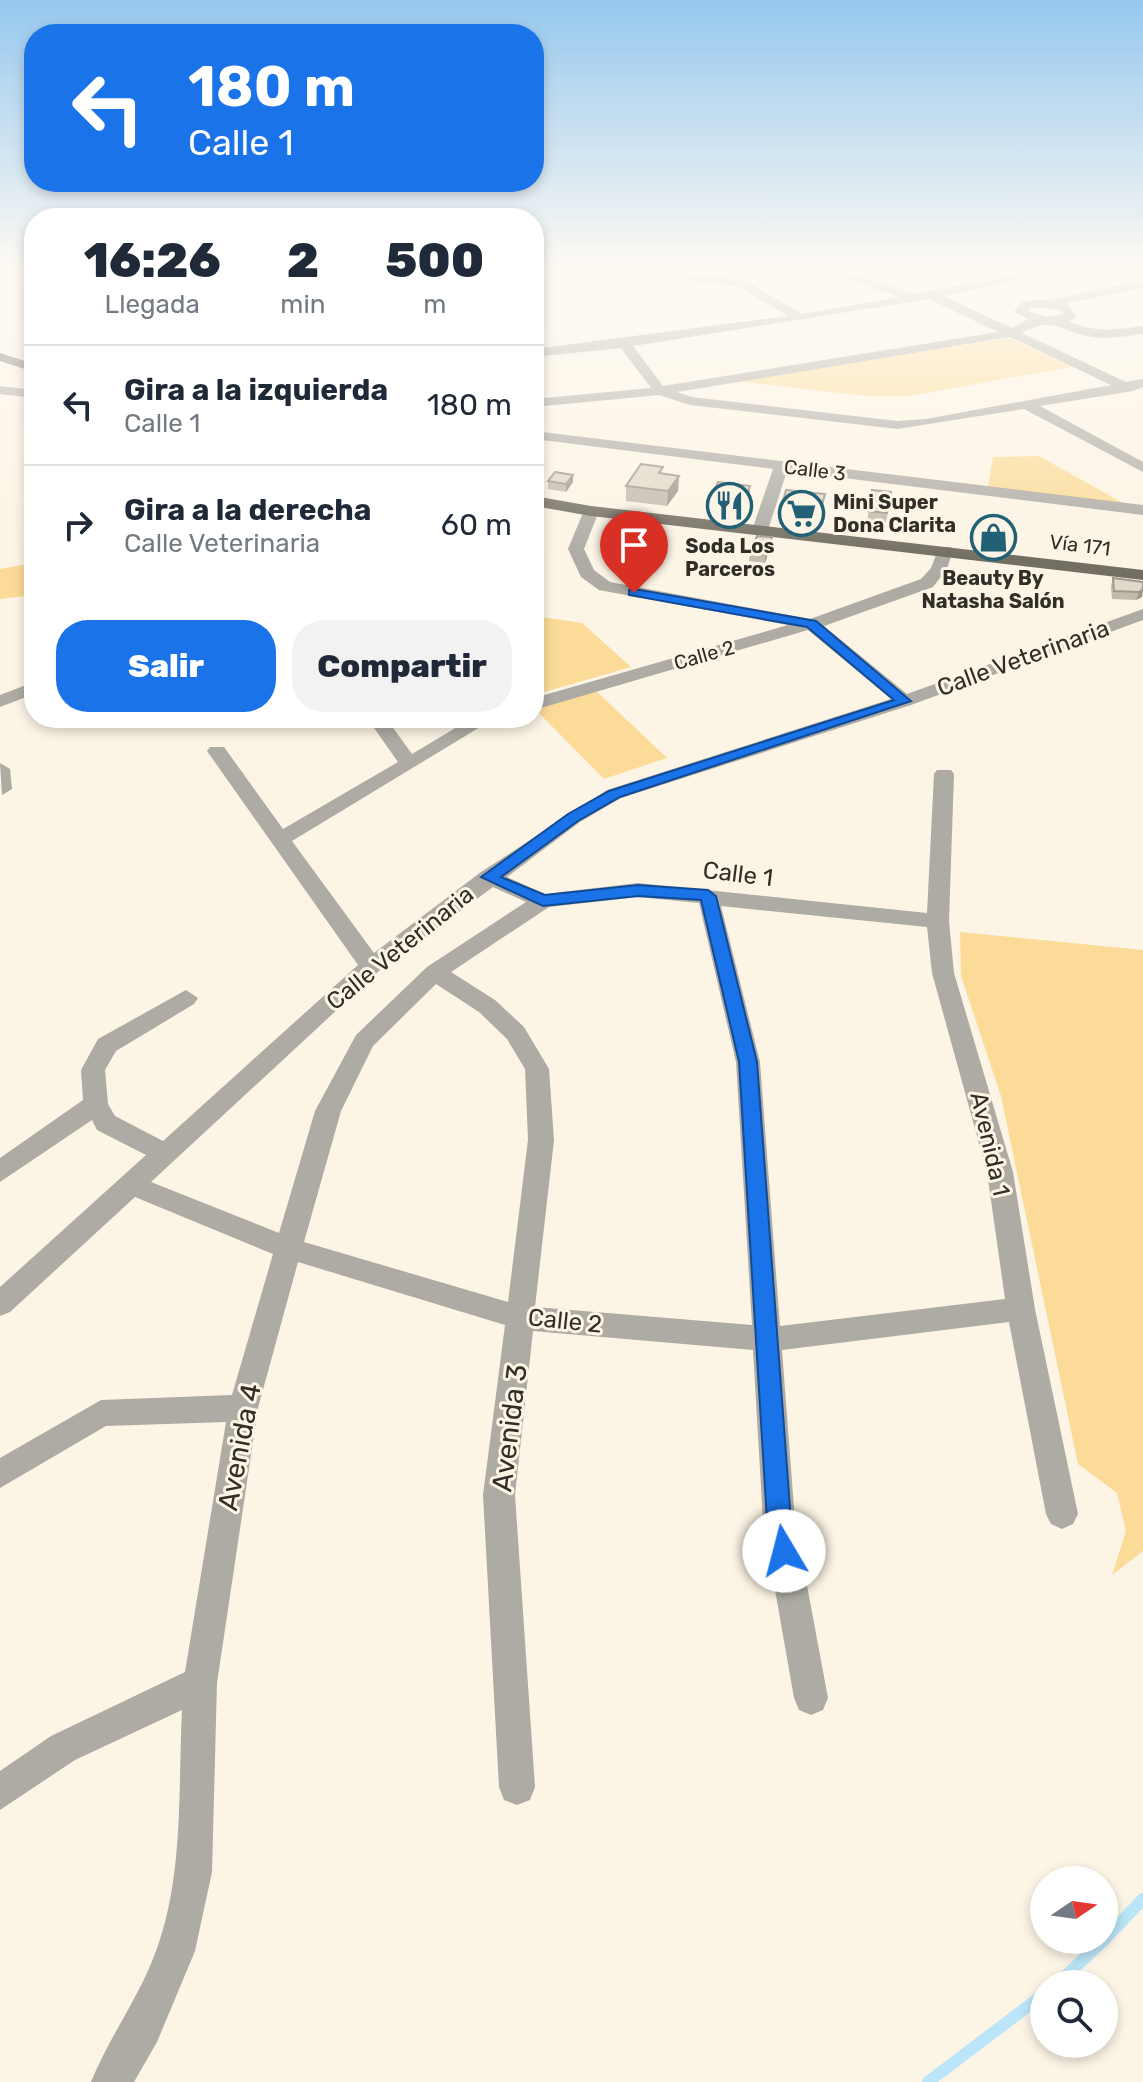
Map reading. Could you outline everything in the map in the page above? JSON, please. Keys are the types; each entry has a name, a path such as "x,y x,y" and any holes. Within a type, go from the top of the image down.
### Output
{"main road":[{"name":"Vía 171","path":"544,503 591,511 1143,575"}],"street":[{"path":"641,366 660,391 690,401 897,425 1143,383"},
{"path":"544,402 660,391 811,366"},
{"path":"1082,366 1143,395"},
{"path":"0,390 24,393"},
{"path":"18,392 20,399 4,407 24,405"},
{"path":"1027,405 1143,468"},
{"name":"Calle 3","path":"544,436 1143,510"},
{"path":"760,530 781,466"},
{"path":"591,511 576,549 587,573 605,586 811,624 904,701"},
{"name":"Calle 2","path":"544,701 855,611 927,583 939,569 945,550"},
{"name":"Calle Veterinaria","path":"0,1304 371,966 573,818 614,794 904,701 1143,614"},
{"path":"0,701 24,692"},
{"path":"383,728 408,762"},
{"path":"279,840 468,728"},
{"path":"217,751 371,966"},
{"name":"Avenida 1","path":"944,774 938,921 943,973 1000,1172 1021,1309 1062,1514"},
{"path":"489,877 543,901"},
{"name":"Calle 1","path":"543,901 638,890 938,921"},
{"path":"708,896 748,1062 779,1521 811,1698"},
{"name":"Avenida 4","path":"111,2082 143,2028 176,1951 193,1872 200,1683 243,1408 328,1111 364,1041 435,972 543,901"},
{"name":"Avenida 3","path":"435,972 487,1006 516,1033 537,1069 541,1140 499,1495 517,1787"},
{"path":"164,1153 106,1123 96,1104 93,1070 107,1045 186,998"},
{"path":"0,1172 96,1104"},
{"name":"Calle 2","path":"129,1184 287,1248 522,1318 769,1339 1021,1309"},
{"path":"0,1474 101,1413 243,1408"},
{"path":"0,1792 63,1748 200,1683"}],"shaded area":[{"path":"830,366 1072,367 909,396 866,396 735,381"},
{"path":"1039,456 1123,503 988,488 993,457"},
{"path":"24,565 24,596 0,599 0,569"},
{"path":"544,617 582,623 631,667 544,692"},
{"path":"595,690 667,758 604,779 544,718 544,705"},
{"path":"960,932 1143,950 1143,1551 1112,1575 1126,1531 1117,1493 1078,1464 1001,1096 961,976"}],"building":[{"path":"641,464 663,467 659,473 679,476 668,491 626,486"},
{"path":"555,472 573,475 566,484 548,481"},
{"path":"718,482 750,486 745,499 712,495"},
{"path":"786,490 825,494 822,505 783,501"},
{"path":"872,490 891,492 887,513 868,511"},
{"path":"986,525 1004,527 1004,536 986,534"},
{"path":"757,536 772,537 765,555 750,553"},
{"path":"1113,578 1143,582 1143,589 1139,592 1114,591"}],"waterway":[{"path":"1072,1970 1143,1899"},
{"path":"928,2082 1030,2005"}],"place":[{"name":"Soda Los Parceros","path":"730,506"},
{"name":"Mini Super Dona Clarita","path":"802,513"},
{"name":"Beauty By Natasha Salón","path":"993,538"}],"route":[{"path":"634,593 811,624 904,701 614,794 573,818 489,877 543,901 638,890 708,896 748,1062 779,1521 784,1551"}]}
